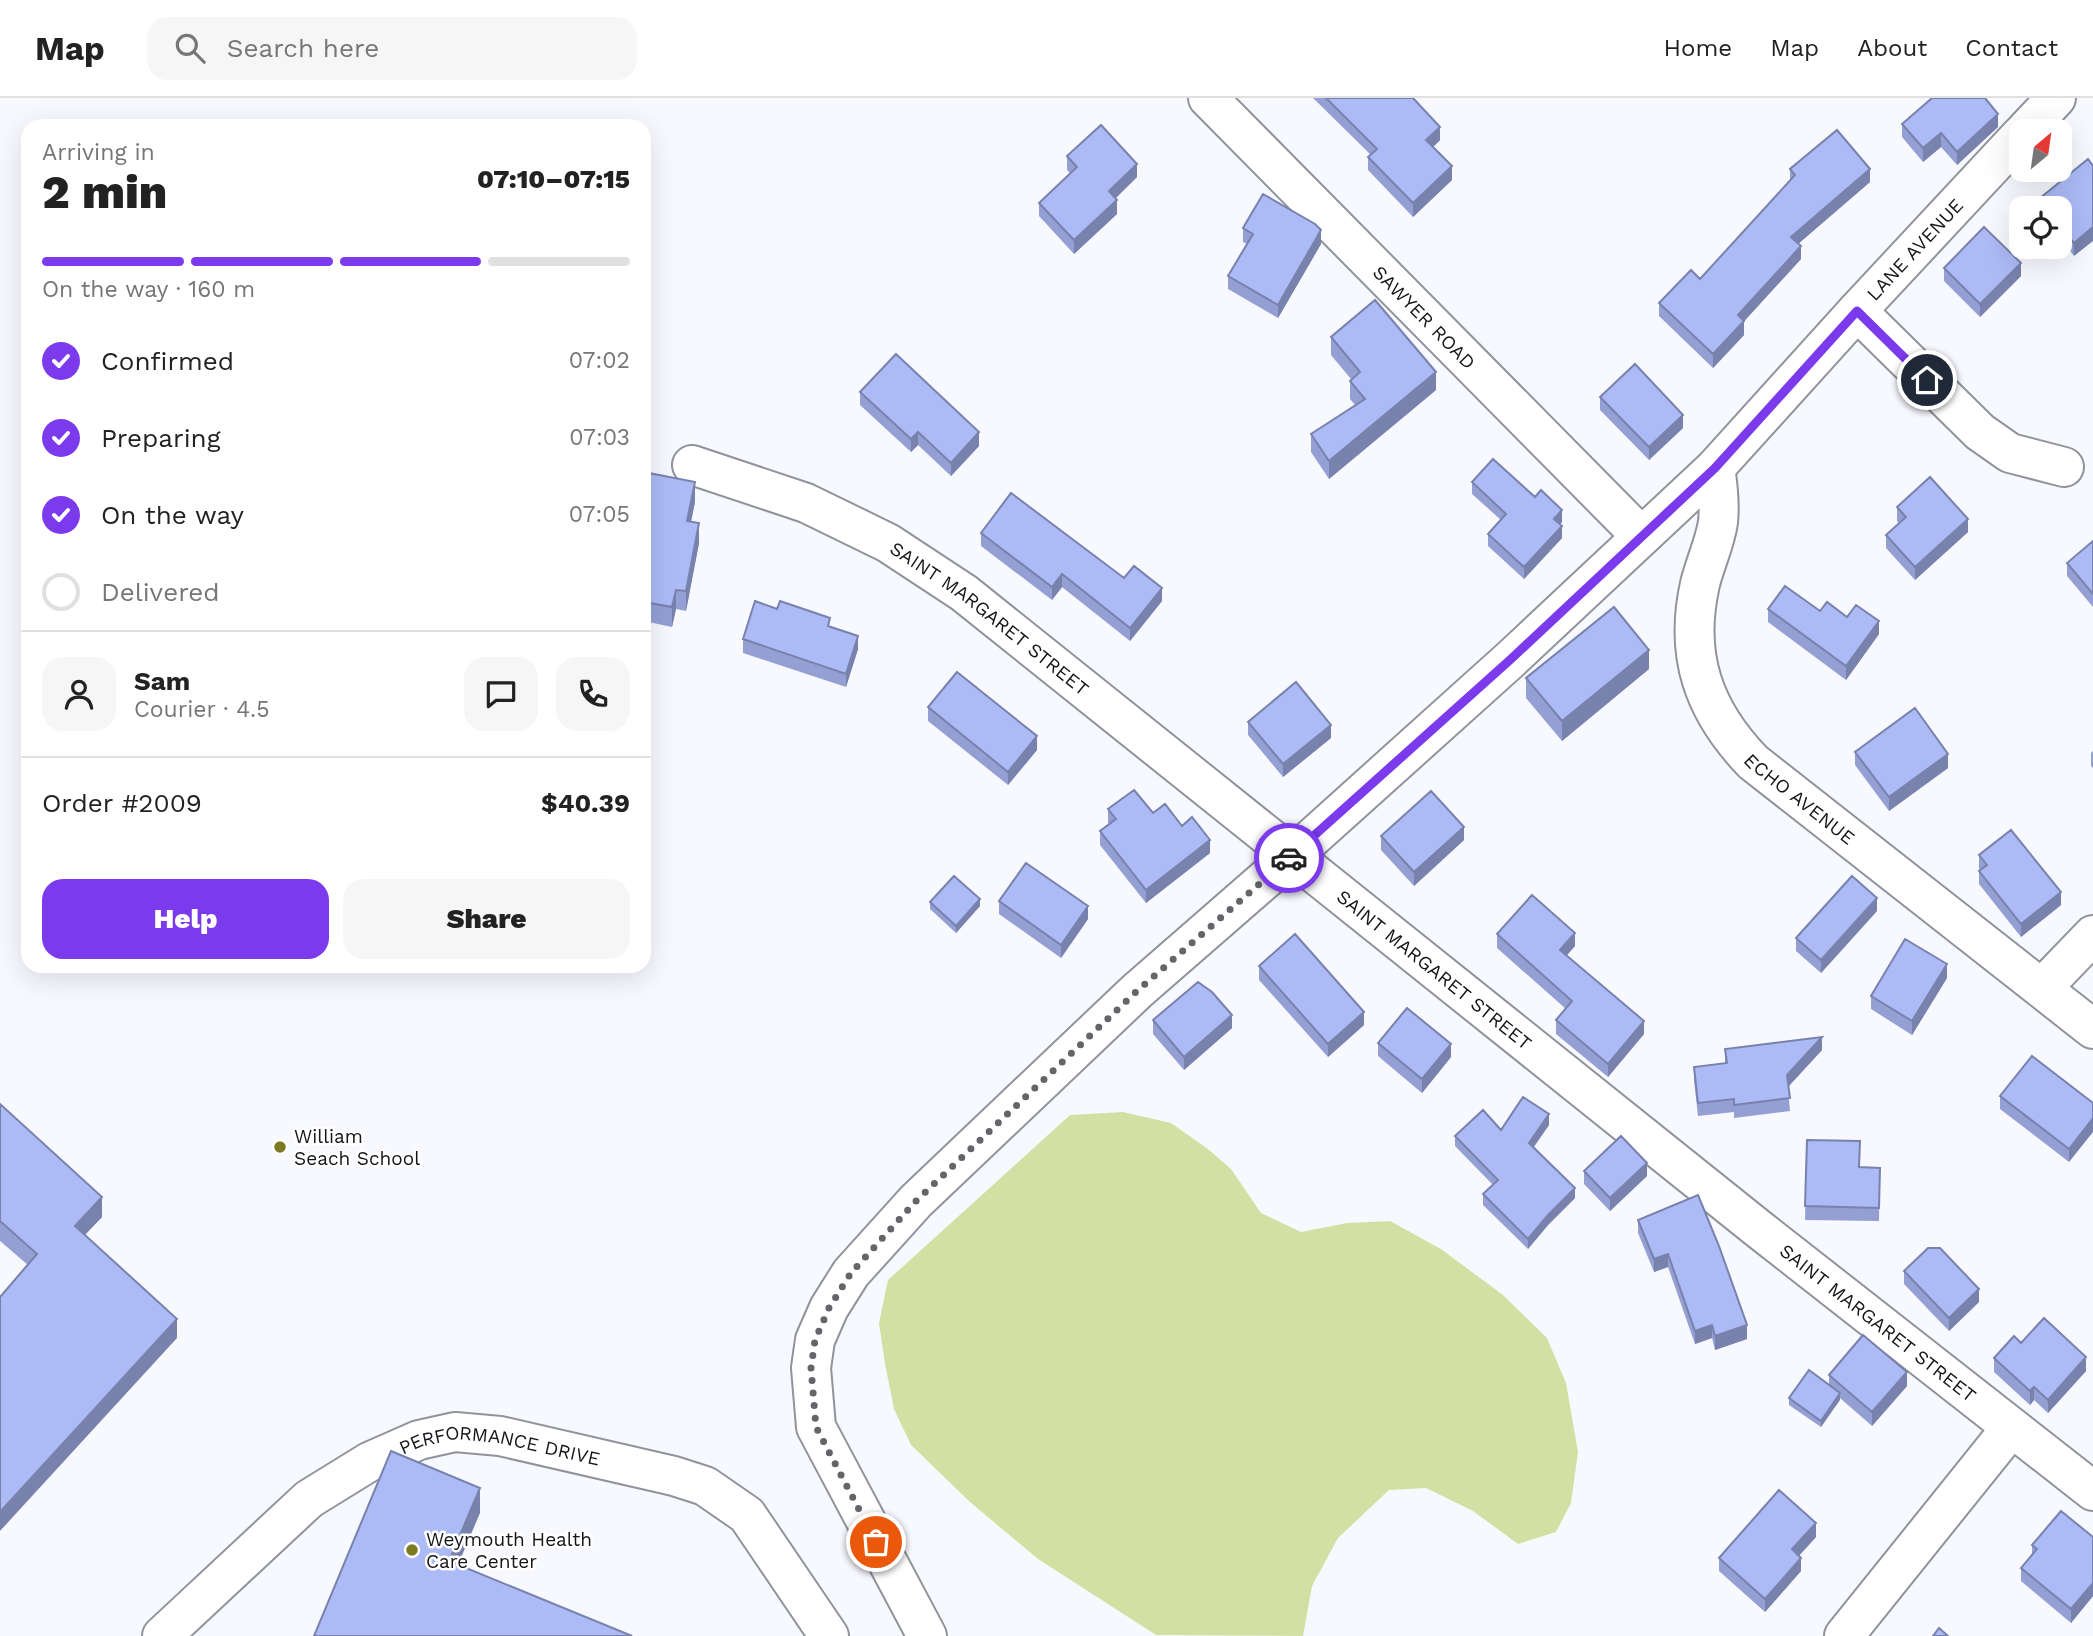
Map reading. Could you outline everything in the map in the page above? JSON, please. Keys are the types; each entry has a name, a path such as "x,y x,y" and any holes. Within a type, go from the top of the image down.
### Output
{"street":[{"name":"SAWYER ROAD","path":"1208,98 1641,536"},
{"name":"LANE AVENUE","path":"2036,119 2056,98"},
{"name":"LANE AVENUE","path":"927,1636 816,1427 811,1368 815,1340 829,1308 851,1273 916,1201 1137,991 1511,659 1715,468 2009,148"},
{"path":"1857,311 1980,432 2010,453 2064,467"},
{"name":"SAINT MARGARET STREET","path":"692,466 806,503 888,543 964,593 2093,1492"},
{"name":"ECHO AVENUE","path":"1715,468 1719,495 1717,524 1701,582 1695,612 1694,637 1704,690 1732,740 1753,762 2093,1029"},
{"path":"2042,989 2093,935"},
{"path":"1844,1636 2011,1428"},
{"name":"PERFORMANCE DRIVE","path":"162,1636 309,1499 369,1462 419,1440 455,1433 500,1436 674,1476 705,1486 747,1515 829,1636"}],"green space":[{"path":"1123,1112 1171,1123 1208,1149 1231,1169 1261,1213 1301,1232 1347,1223 1390,1221 1441,1249 1503,1295 1547,1338 1566,1383 1578,1452 1571,1503 1556,1532 1518,1544 1473,1511 1426,1488 1389,1490 1338,1538 1312,1586 1303,1636 1156,1635 1038,1559 970,1502 911,1445 894,1409 879,1323 888,1280 1070,1115"}],"building":[{"path":"1326,98 1413,98 1440,127 1426,140 1452,166 1413,203 1368,157 1377,149"},
{"path":"1932,98 1985,98 1998,114 1957,152 1941,133 1923,148 1902,124"},
{"path":"1101,125 1137,164 1109,191 1117,200 1074,240 1039,203 1077,167 1067,156"},
{"path":"1837,130 1870,169 1791,237 1801,246 1738,315 1744,321 1713,354 1659,303 1691,270 1700,279 1795,175 1790,169"},
{"path":"2088,159 2093,166 2093,227 2074,243 2072,196 2043,196 2060,182 2072,182 2072,172"},
{"path":"1263,194 1321,230 1278,305 1228,276 1253,234 1243,228"},
{"path":"1984,227 2009,251 2009,259 2017,259 2021,263 1980,304 1944,268"},
{"path":"1375,300 1436,372 1329,461 1311,434 1365,399 1350,381 1360,372 1331,337"},
{"path":"896,354 979,432 951,463 918,432 911,439 860,392"},
{"path":"1635,364 1683,415 1649,447 1600,397"},
{"path":"1493,459 1535,497 1541,490 1562,510 1554,519 1562,526 1524,567 1488,534 1506,514 1472,482"},
{"path":"651,473 695,482 687,521 699,523 686,591 676,590 672,607 651,603"},
{"path":"1930,477 1968,519 1915,567 1886,535 1906,517 1897,507"},
{"path":"1011,493 1124,578 1134,566 1162,588 1130,628 1062,574 1052,587 981,533"},
{"path":"2093,541 2093,594 2067,563"},
{"path":"1785,586 1820,611 1827,602 1847,617 1856,605 1879,621 1846,666 1768,609"},
{"path":"755,601 777,609 780,601 830,618 828,626 858,636 846,674 743,639"},
{"path":"1614,607 1649,650 1562,721 1526,678"},
{"path":"957,672 1037,736 1008,772 928,707"},
{"path":"1296,682 1331,725 1283,764 1248,722"},
{"path":"1915,708 1948,754 1889,797 1855,752"},
{"path":"1134,790 1153,813 1165,804 1182,826 1192,817 1210,840 1146,890 1100,831 1116,819 1108,809"},
{"path":"1431,791 1464,827 1414,872 1381,836"},
{"path":"2011,830 2061,892 2021,924 1979,871 1987,865 1979,855"},
{"path":"1026,863 1088,906 1061,945 999,901"},
{"path":"954,876 980,899 956,926 930,902"},
{"path":"1852,876 1877,898 1821,960 1796,938"},
{"path":"1532,895 1575,933 1560,950 1644,1021 1608,1064 1556,1020 1572,1001 1497,934"},
{"path":"1295,934 1364,1012 1328,1044 1259,966"},
{"path":"1905,939 1947,964 1912,1021 1871,996"},
{"path":"1198,982 1212,992 1232,1015 1184,1057 1153,1020"},
{"path":"1407,1008 1451,1044 1422,1079 1378,1043"},
{"path":"1822,1037 1787,1075 1790,1098 1734,1105 1734,1099 1698,1103 1694,1067 1727,1063 1725,1049"},
{"path":"2032,1056 2093,1103 2093,1118 2069,1149 2000,1096"},
{"path":"1523,1097 1549,1114 1529,1143 1575,1188 1528,1239 1483,1194 1498,1180 1455,1136 1483,1110 1501,1130"},
{"path":"0,1104 102,1197 75,1226 177,1319 0,1512 0,1297 37,1254 0,1221"},
{"path":"1621,1136 1647,1163 1610,1198 1584,1171"},
{"path":"1807,1140 1860,1141 1859,1167 1880,1168 1879,1208 1805,1206"},
{"path":"1698,1195 1747,1325 1715,1336 1712,1325 1695,1331 1668,1254 1654,1259 1638,1220"},
{"path":"1928,1248 1940,1248 1979,1289 1949,1318 1904,1271"},
{"path":"2044,1318 2086,1357 2048,1400 2034,1387 2030,1391 1994,1358 2014,1336 2021,1343"},
{"path":"1863,1335 1907,1372 1872,1412 1829,1375"},
{"path":"1809,1370 1840,1393 1821,1421 1789,1398"},
{"name":"Weymouth Health Care Center","path":"391,1451 480,1488 449,1561 632,1636 314,1636"},
{"path":"1779,1490 1816,1523 1792,1549 1801,1558 1765,1599 1719,1558"},
{"path":"2061,1511 2093,1537 2093,1583 2071,1609 2021,1568 2037,1549 2032,1545"},
{"path":"1939,1628 1948,1636 1933,1636"}],"way so far":[{"path":"876,1542 816,1427 811,1368 815,1340 829,1308 851,1273 916,1201 1137,991 1289,858"}],"place":[{"name":"William Seach School","path":"280,1147"},
{"name":"Weymouth Health Care Center","path":"412,1550"}],"route":[{"path":"1289,858 1511,659 1715,468 1857,311 1927,380"}]}
